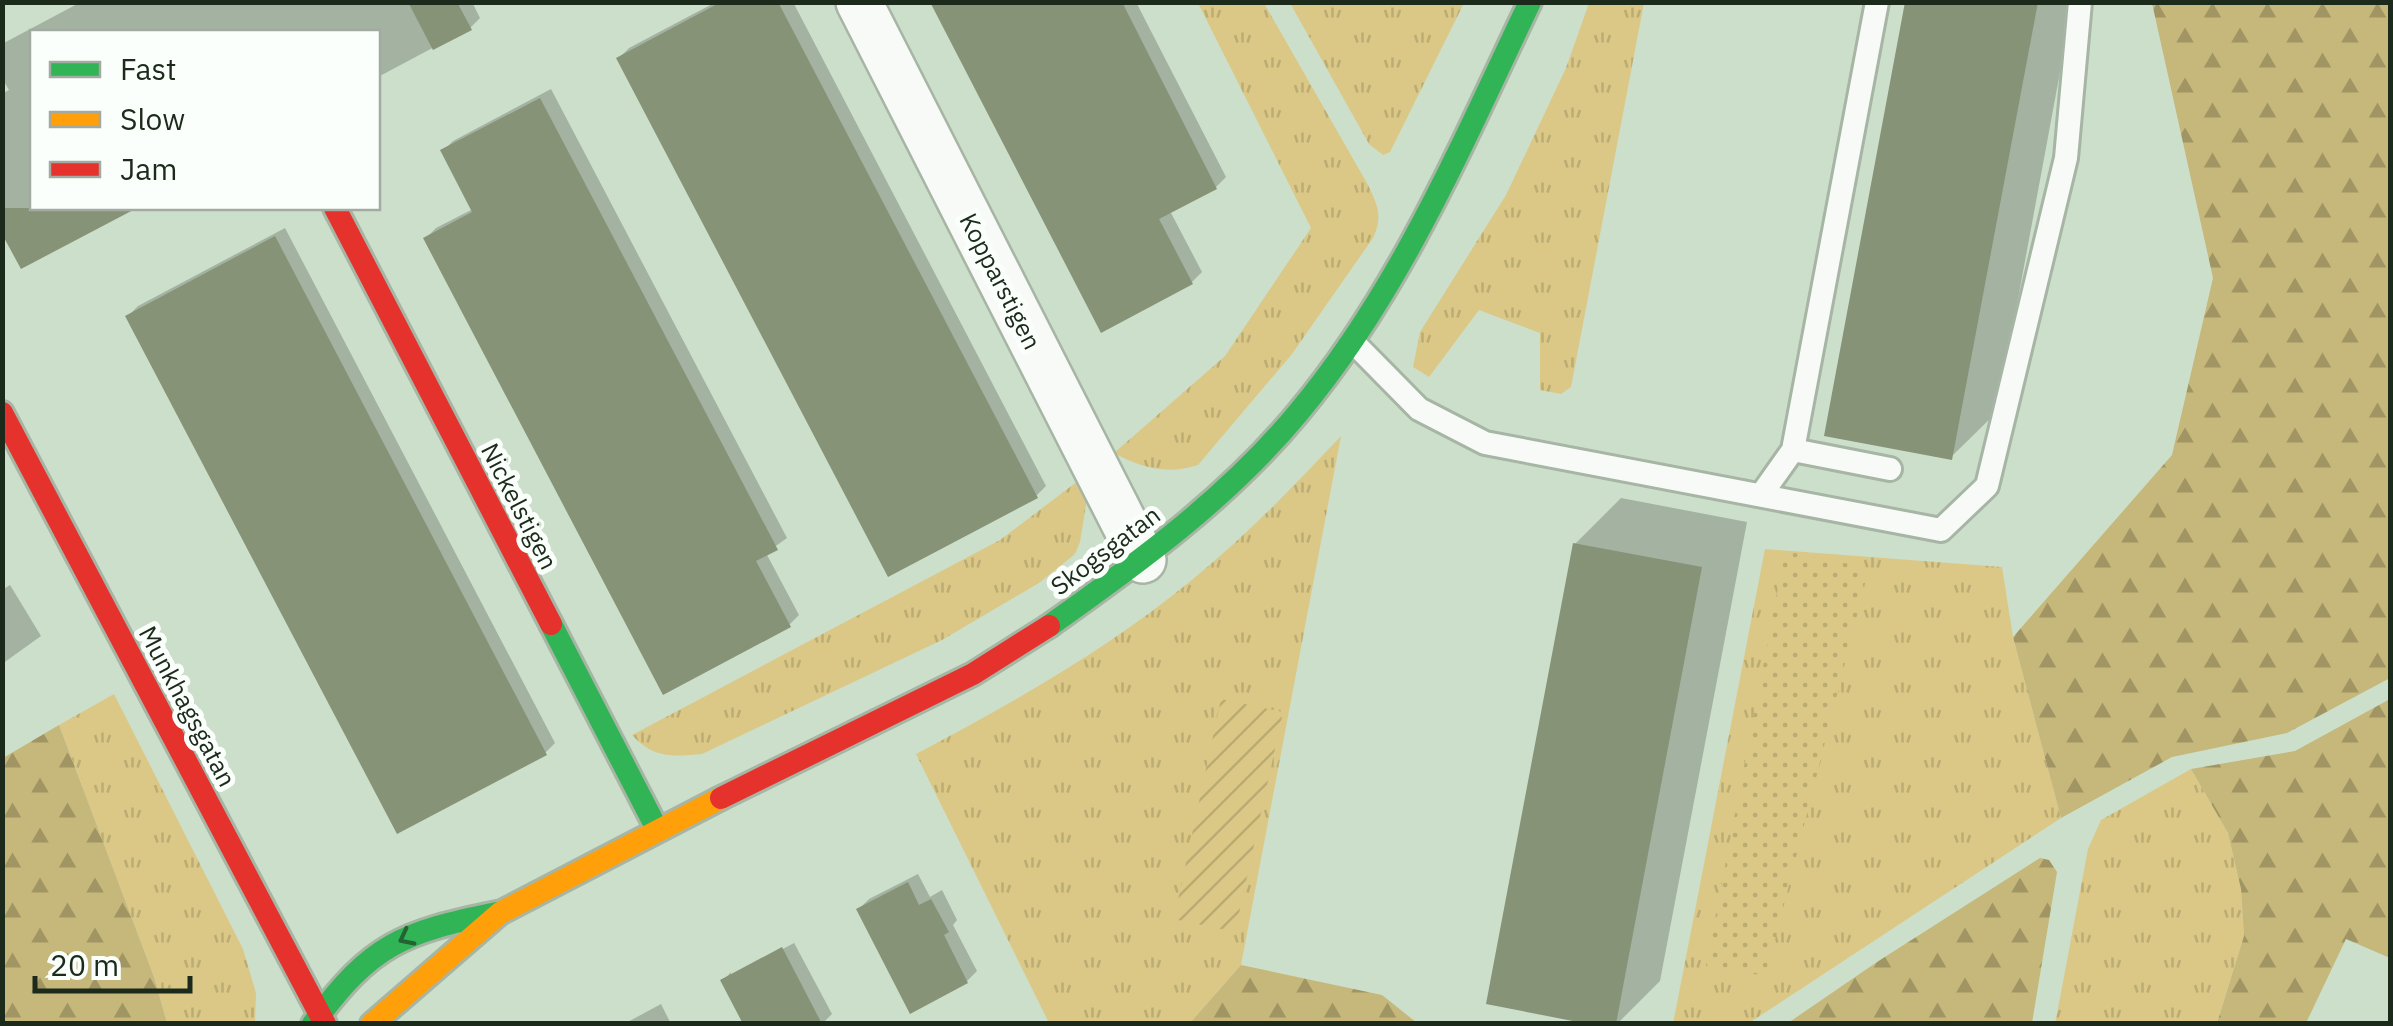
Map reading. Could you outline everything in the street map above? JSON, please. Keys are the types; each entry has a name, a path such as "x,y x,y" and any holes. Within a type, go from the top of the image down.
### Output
{"street":[{"name":"Kopparstigen","path":"859,2 1143,560"},
{"name":"Skogsgatan","path":"372,1024 500,912 657,829 973,674 1143,560 1237,478 1297,415 1354,342 1415,241 1530,2"},
{"name":"Nickelstigen","path":"336,210 657,829"},
{"name":"Munkhagsgatan","path":"2,414 319,1020"},
{"name":"Skogsgatan","path":"319,1020 338,987 394,943 427,928 500,912"}],"lane":[{"path":"1761,496 1793,450 1877,2"},
{"path":"1354,342 1419,410 1485,444 1941,530 1987,486 2066,158 2080,2"},
{"path":"1793,450 1890,469"}],"green space":[{"path":"1198,3 1264,3 1368,185 1378,218 1373,238 1292,354 1198,465 1165,470 1114,453 1225,356 1311,228"},
{"path":"1290,3 1464,3 1390,152 1383,155 1369,144"},
{"path":"1589,3 1644,3 1571,387 1561,394 1540,390 1540,333 1479,310 1429,377 1413,367 1420,332 1506,195 1566,68"},
{"path":"2152,3 2390,3 2390,678 2287,733 2172,757 2061,818 2013,637 2172,455 2213,278"},
{"path":"1341,436 1241,965 1190,1023 1049,1023 916,754 1059,674 1161,604 1251,528"},
{"path":"1082,478 1088,493 1075,554 1039,583 942,640 702,754 664,754 648,748 632,735 1000,540"},
{"path":"1765,549 2002,567 2013,637 2061,818 1749,1023 1673,1024"},
{"path":"1785,551 1869,568 1766,976 1706,966"},
{"path":"114,694 243,949 256,993 255,1023 167,1023 154,977 59,725"},
{"path":"1221,699 1283,712 1235,932 1174,919"},
{"path":"2390,699 2390,958 2346,939 2306,1023 2217,1023 2244,936 2241,889 2228,833 2191,769 2295,751"},
{"path":"59,725 154,977 167,1023 3,1023 3,758"},
{"path":"2191,769 2228,833 2241,889 2244,936 2217,1023 2055,1024 2088,849 2101,820"},
{"path":"2040,858 2049,860 2057,872 2032,1023 1788,1023 1877,962"},
{"path":"1241,965 1382,995 1417,1023 1190,1023"}],"building":[{"path":"408,2 457,2 472,30 433,50"},
{"path":"721,2 778,2 1038,498 888,577 616,58"},
{"path":"930,2 1122,2 1217,189 1159,219 1193,284 1101,333"},
{"path":"1905,2 2038,2 1952,460 1824,436"},
{"path":"540,98 778,550 756,561 791,627 663,695 423,238 472,212 440,150"},
{"path":"2,208 133,210 21,269 2,234"},
{"path":"275,236 547,755 397,834 125,316"},
{"path":"1573,543 1702,567 1616,1024 1588,1024 1486,1004"},
{"path":"908,882 919,905 931,899 949,932 944,935 968,983 910,1014 856,909"},
{"path":"782,947 822,1024 743,1024 720,980"}],"traffic: fast":[{"path":"1049,626 1212,501 1298,413 1368,317 1398,267 1454,162 1530,2"},
{"path":"551,624 657,829"},
{"path":"313,1024 353,976 392,946 437,927 497,913"}],"traffic: slow":[{"path":"372,1024 500,913 721,798"}],"traffic: jam":[{"path":"336,210 551,624"},
{"path":"2,413 325,1024"},
{"path":"721,798 973,674 1049,626"}]}
